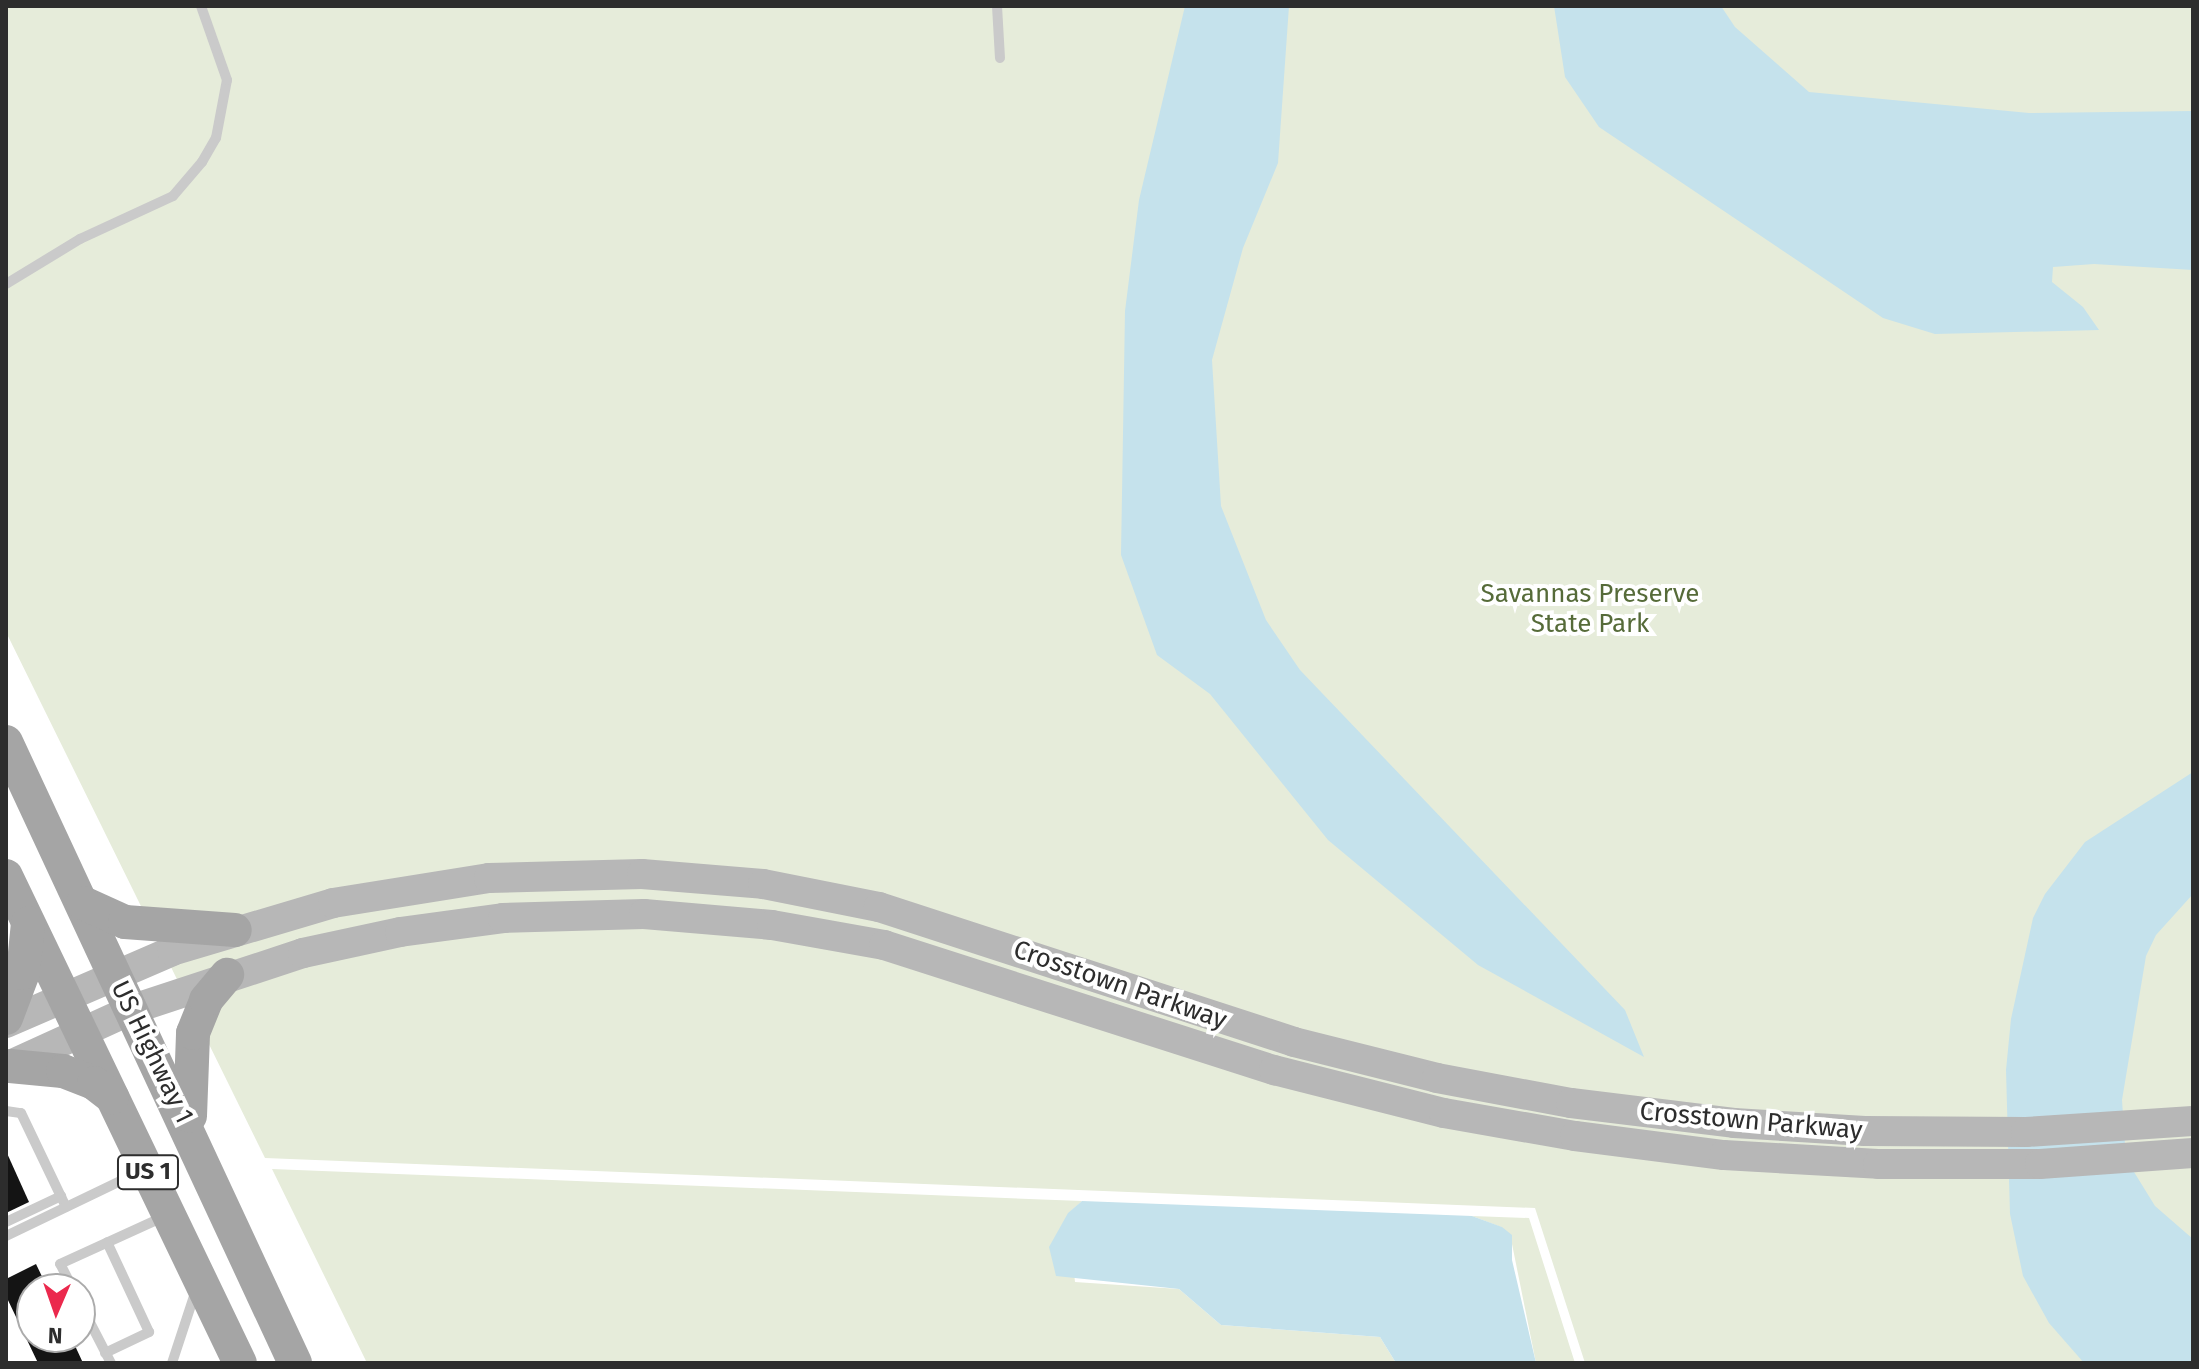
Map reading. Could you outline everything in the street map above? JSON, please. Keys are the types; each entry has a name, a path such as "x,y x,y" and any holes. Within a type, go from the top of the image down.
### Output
{"main road":[{"name":"US Highway 1","path":"6,742 191,1132 295,1363"},
{"name":"Crosstown Parkway","path":"6,1020 235,930 379,894 532,874 715,879 864,903 1332,1053 1437,1078 1615,1110 1781,1127 1927,1133 2193,1121"},
{"name":"US 1","path":"6,876 240,1363"},
{"path":"83,903 125,922 235,930"},
{"name":"Crosstown Parkway","path":"8,1067 133,1009 227,975 400,932 534,916 644,914 729,920 884,945 1318,1082 1444,1113 1623,1143 1724,1155 1916,1165 2193,1153"},
{"path":"6,1020 23,973 28,923"},
{"path":"191,1132 188,1063 193,1033 206,1000 227,975"},
{"path":"8,1067 63,1071 94,1083 112,1097"}],"lane":[{"path":"6,284 80,239 173,196 202,162 216,138 227,80 201,6"},
{"path":"997,6 1000,58"},
{"path":"9,1109 21,1113 66,1207"},
{"path":"6,1236 146,1168"},
{"path":"6,1222 61,1196"},
{"path":"65,1273 60,1264 168,1214"},
{"path":"96,1334 108,1358 149,1332 107,1242"},
{"path":"172,1363 200,1280"}],"green space":[{"name":"Savannas Preserve State Park","path":"6,6 2193,6 2193,1363 1585,1363 1535,1208 265,1158 6,632"},
{"path":"272,1169 1082,1201 1068,1214 1075,1282 1179,1289 1221,1325 1380,1337 1396,1363 367,1363"},
{"path":"1472,1216 1529,1218 1575,1363 1536,1363 1512,1244 1501,1227"}],"water":[{"path":"1185,6 1289,6 1278,163 1243,248 1212,360 1221,506 1266,620 1300,670 1625,1010 1644,1057 1478,965 1328,840 1210,694 1157,655 1121,555 1125,311 1139,200"},
{"path":"1554,6 1721,6 1735,27 1809,92 2029,113 2193,111 2193,270 2094,264 2053,267 2052,282 2083,307 2099,330 1935,334 1883,318 1599,127 1565,77"},
{"path":"2193,772 2193,894 2156,935 2146,956 2122,1100 2126,1159 2155,1206 2193,1239 2193,1363 2084,1363 2049,1323 2023,1276 2010,1214 2006,1070 2011,1019 2033,918 2045,894 2085,842"},
{"path":"1082,1201 1472,1216 1502,1227 1512,1235 1512,1260 1536,1363 1396,1363 1380,1337 1221,1325 1179,1289 1056,1276 1049,1247 1068,1213"}],"building":[{"path":"6,1151 29,1202 6,1213"},
{"path":"36,1264 40,1273 18,1273"},
{"path":"16,1274 16,1317 6,1296 6,1279"},
{"path":"33,1353 78,1353 83,1363 38,1363"}]}
